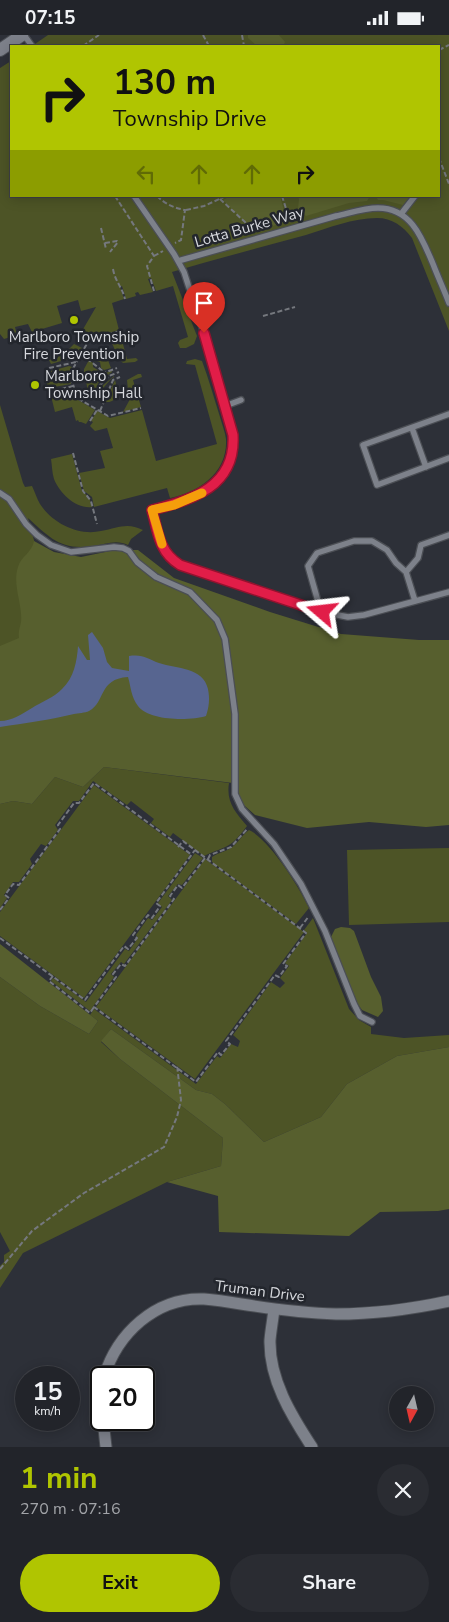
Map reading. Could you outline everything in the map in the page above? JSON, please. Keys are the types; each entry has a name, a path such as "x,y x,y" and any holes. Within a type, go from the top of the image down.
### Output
{"street":[{"path":"0,50 23,35"},
{"name":"Truman Drive","path":"108,1366 113,1354 126,1334 143,1319 166,1306 184,1301 203,1299 274,1309 335,1314 369,1313 416,1308 449,1301"},
{"path":"274,1309 270,1338 274,1371 291,1411 312,1447"},
{"path":"104,1431 106,1447"}],"lane":[{"path":"23,35 31,45"},
{"path":"135,197 178,261 189,286 209,349 233,440 230,458 223,475 215,484 199,495 174,505 152,510 161,542 170,559 180,565 322,612 353,617 449,592"},
{"path":"415,197 401,214 415,227 422,238 449,303"},
{"name":"Lotta Burke Way","path":"178,261 363,209 384,209 401,214"},
{"path":"225,406 240,400"},
{"path":"449,414 363,445 377,485 449,458"},
{"path":"412,427 426,467"},
{"path":"0,493 8,499 26,524 51,545 71,551 123,548 130,551 136,563 156,577 190,592 216,620 225,639 235,714 235,794 242,809 274,844 289,865 314,908 360,1016 372,1022"},
{"path":"406,572 418,558 421,545 449,535"},
{"path":"322,612 308,567 317,553 354,541 372,541 387,550 396,563 406,572 415,601"}],"path":[{"path":"84,45 99,35"},
{"path":"440,162 449,184"},
{"path":"116,197 154,256"},
{"path":"158,197 171,206 185,210 204,206 224,197"},
{"path":"282,197 293,228"},
{"path":"220,199 246,223 253,239"},
{"path":"154,291 147,267 154,256 181,240 185,210"},
{"path":"102,228 106,249"},
{"path":"105,243 118,242 110,252"},
{"path":"113,269 114,280 120,285 125,299"},
{"path":"263,317 295,307"},
{"path":"120,331 89,340 70,374 71,380 77,398 111,416 141,408"},
{"path":"80,344 85,347"},
{"path":"81,353 104,372"},
{"path":"48,368 76,362"},
{"path":"71,380 98,375 117,368"},
{"path":"99,386 109,376 119,372"},
{"path":"90,421 98,410 113,380 120,377"},
{"path":"54,391 73,386"},
{"path":"73,453 83,491 91,501 97,524"},
{"path":"0,910 9,898 6,895 14,884 19,885 60,829 58,825 74,803 79,803 94,783 192,855"},
{"path":"53,976 50,981 90,1013 116,977 113,974 121,963 125,966 174,899 170,896 178,885 182,888 210,855 231,847 252,821"},
{"path":"94,1007 196,1082 218,1052 221,1055 230,1044 226,1041 275,975 279,977 287,966 283,964 306,933 182,841 179,846"},
{"path":"0,937 85,1000 124,946 128,949 137,938 133,935 148,915 152,918 160,907 156,903 195,851"},
{"path":"300,928 314,908"},
{"path":"0,1269 32,1231 84,1193 164,1147 177,1117 181,1100 177,1067"}],"green space":[{"path":"48,35 449,35 449,331 412,238 397,223 388,219 368,218 172,272 197,336 194,344 186,348 180,348 178,343 180,340 188,337 173,286 156,291 151,278 148,279 153,292 140,295 138,292 135,293 136,296 126,299 122,286 120,287 124,299 112,303 119,330 89,339 85,344 77,339 78,332 82,331 96,307 81,311 78,300 57,306 62,323 32,332 28,324 15,327 17,335 4,339 0,334 0,68 10,62 10,197 440,197 440,45 33,45"},
{"path":"248,35 279,35 285,42 284,45 256,45 248,38"},
{"path":"229,197 280,197 287,222 261,229 260,223 249,226 223,200"},
{"path":"298,197 369,197 367,201 349,203 306,216 298,209"},
{"path":"376,197 410,197 403,205 378,200"},
{"path":"120,333 127,359 136,358 138,360 135,362 123,363 119,359 111,341 101,338"},
{"path":"74,344 82,348 78,356 51,364 49,360 70,352 69,349"},
{"path":"100,352 106,355 111,368 104,370 101,368 100,362 91,358"},
{"path":"195,359 202,361 226,436 225,451 217,471 210,479 192,491 181,495 170,498 167,488 94,507 92,497 84,491 79,473 105,468 100,451 113,448 107,428 95,431 90,426 97,411 110,418 142,410 156,461 217,444 195,365 186,364 187,361"},
{"path":"89,360 93,363 93,367 101,372 95,375 84,375 84,369"},
{"path":"69,366 72,367 68,375 71,384 48,388 44,373"},
{"path":"112,371 97,384 101,387 114,376 104,387 106,393 103,401 88,390 85,378 100,376"},
{"path":"141,374 142,377 133,380 141,407 123,412 129,401 127,380"},
{"path":"115,380 117,392 115,398 110,402 105,402"},
{"path":"72,389 75,398 95,410 86,424 78,420 76,421 72,407 55,412 51,396"},
{"path":"0,405 23,483 25,487 32,486 45,511 59,523 84,532 127,526 143,530 131,539 128,545 115,542 93,546 72,546 49,537 28,518 39,559 25,662 0,659"},
{"path":"72,454 82,491 89,497 92,507 80,506 69,499 60,490 54,479 51,459"},
{"path":"34,541 54,552 81,557 115,550 138,550 174,578 270,612 341,634 419,640 449,640 449,825 426,827 369,822 307,828 255,815 237,799 233,783 104,767 83,787 55,777 32,804 13,801 0,804 0,646 19,638 21,609 16,574 19,563 31,549"},
{"path":"104,767 229,783 230,801 247,826 232,843 204,856 173,833 170,837 151,823 154,819 131,801 127,805 93,781 79,801 73,801 55,825 58,830 46,846 41,844 30,859 32,864 19,882 13,882 4,895 7,898 0,908 0,804 13,801 32,804 55,777 83,787"},
{"path":"94,785 190,855 84,998 0,936 0,912"},
{"path":"249,830 266,843 305,899 309,908 296,924 212,862 212,857 231,848"},
{"path":"449,848 449,922 349,925 347,850"},
{"path":"195,853 203,858 182,885 178,884 168,896 172,900 124,964 121,962 111,974 114,977 90,1011 51,981 53,978 86,1002 125,949 129,951 138,938 136,935 148,918 152,920 162,907 158,903"},
{"path":"205,859 304,932 195,1079 96,1007"},
{"path":"313,918 349,1009 359,1020 371,1027 371,1034 404,1038 449,1035 449,1047 397,1056 347,1084 321,1117 264,1142 212,1094 196,1090 111,1029 101,1042 120,1059 223,1138 221,1166 167,1182 23,1253 0,1288 0,1266 4,1262 4,1255 10,1251 0,1232 0,977 40,1006 89,1034 98,1021 90,1015 94,1009 196,1084 217,1056 220,1058 231,1044 238,1047 240,1041 233,1035 271,982 280,988 285,983 280,978 289,966 285,963 307,933 304,930"},
{"path":"341,927 350,928 354,931 371,977 381,997 383,1011 378,1017 362,1010 357,1003 331,937 335,929"},
{"path":"0,944 98,1021 89,1034 40,1006 0,977"},
{"path":"111,1029 196,1090 212,1094 264,1142 321,1117 347,1084 397,1056 449,1047 449,1209 438,1211 380,1212 349,1236 219,1232 218,1196 167,1182 221,1166 223,1138 120,1059 101,1041"}],"water":[{"path":"92,632 103,648 107,662 112,668 129,671 129,656 138,656 188,670 201,677 209,693 206,716 190,719 170,719 151,715 143,711 134,699 128,677 118,679 107,686 98,702 87,712 0,727 0,721 9,720 21,715 52,697 66,685 74,669 78,646 87,660 90,660 88,635"}],"slow traffic":[{"path":"162,544 152,510 189,500 202,493"}],"place":[{"name":"Marlboro Township Fire Prevention","path":"74,320"},
{"name":"Marlboro Township Hall","path":"35,385"}],"route":[{"path":"204,333 233,435 232,451 223,475 209,489 189,500 152,510 161,542 170,559 180,565 322,612"}]}
